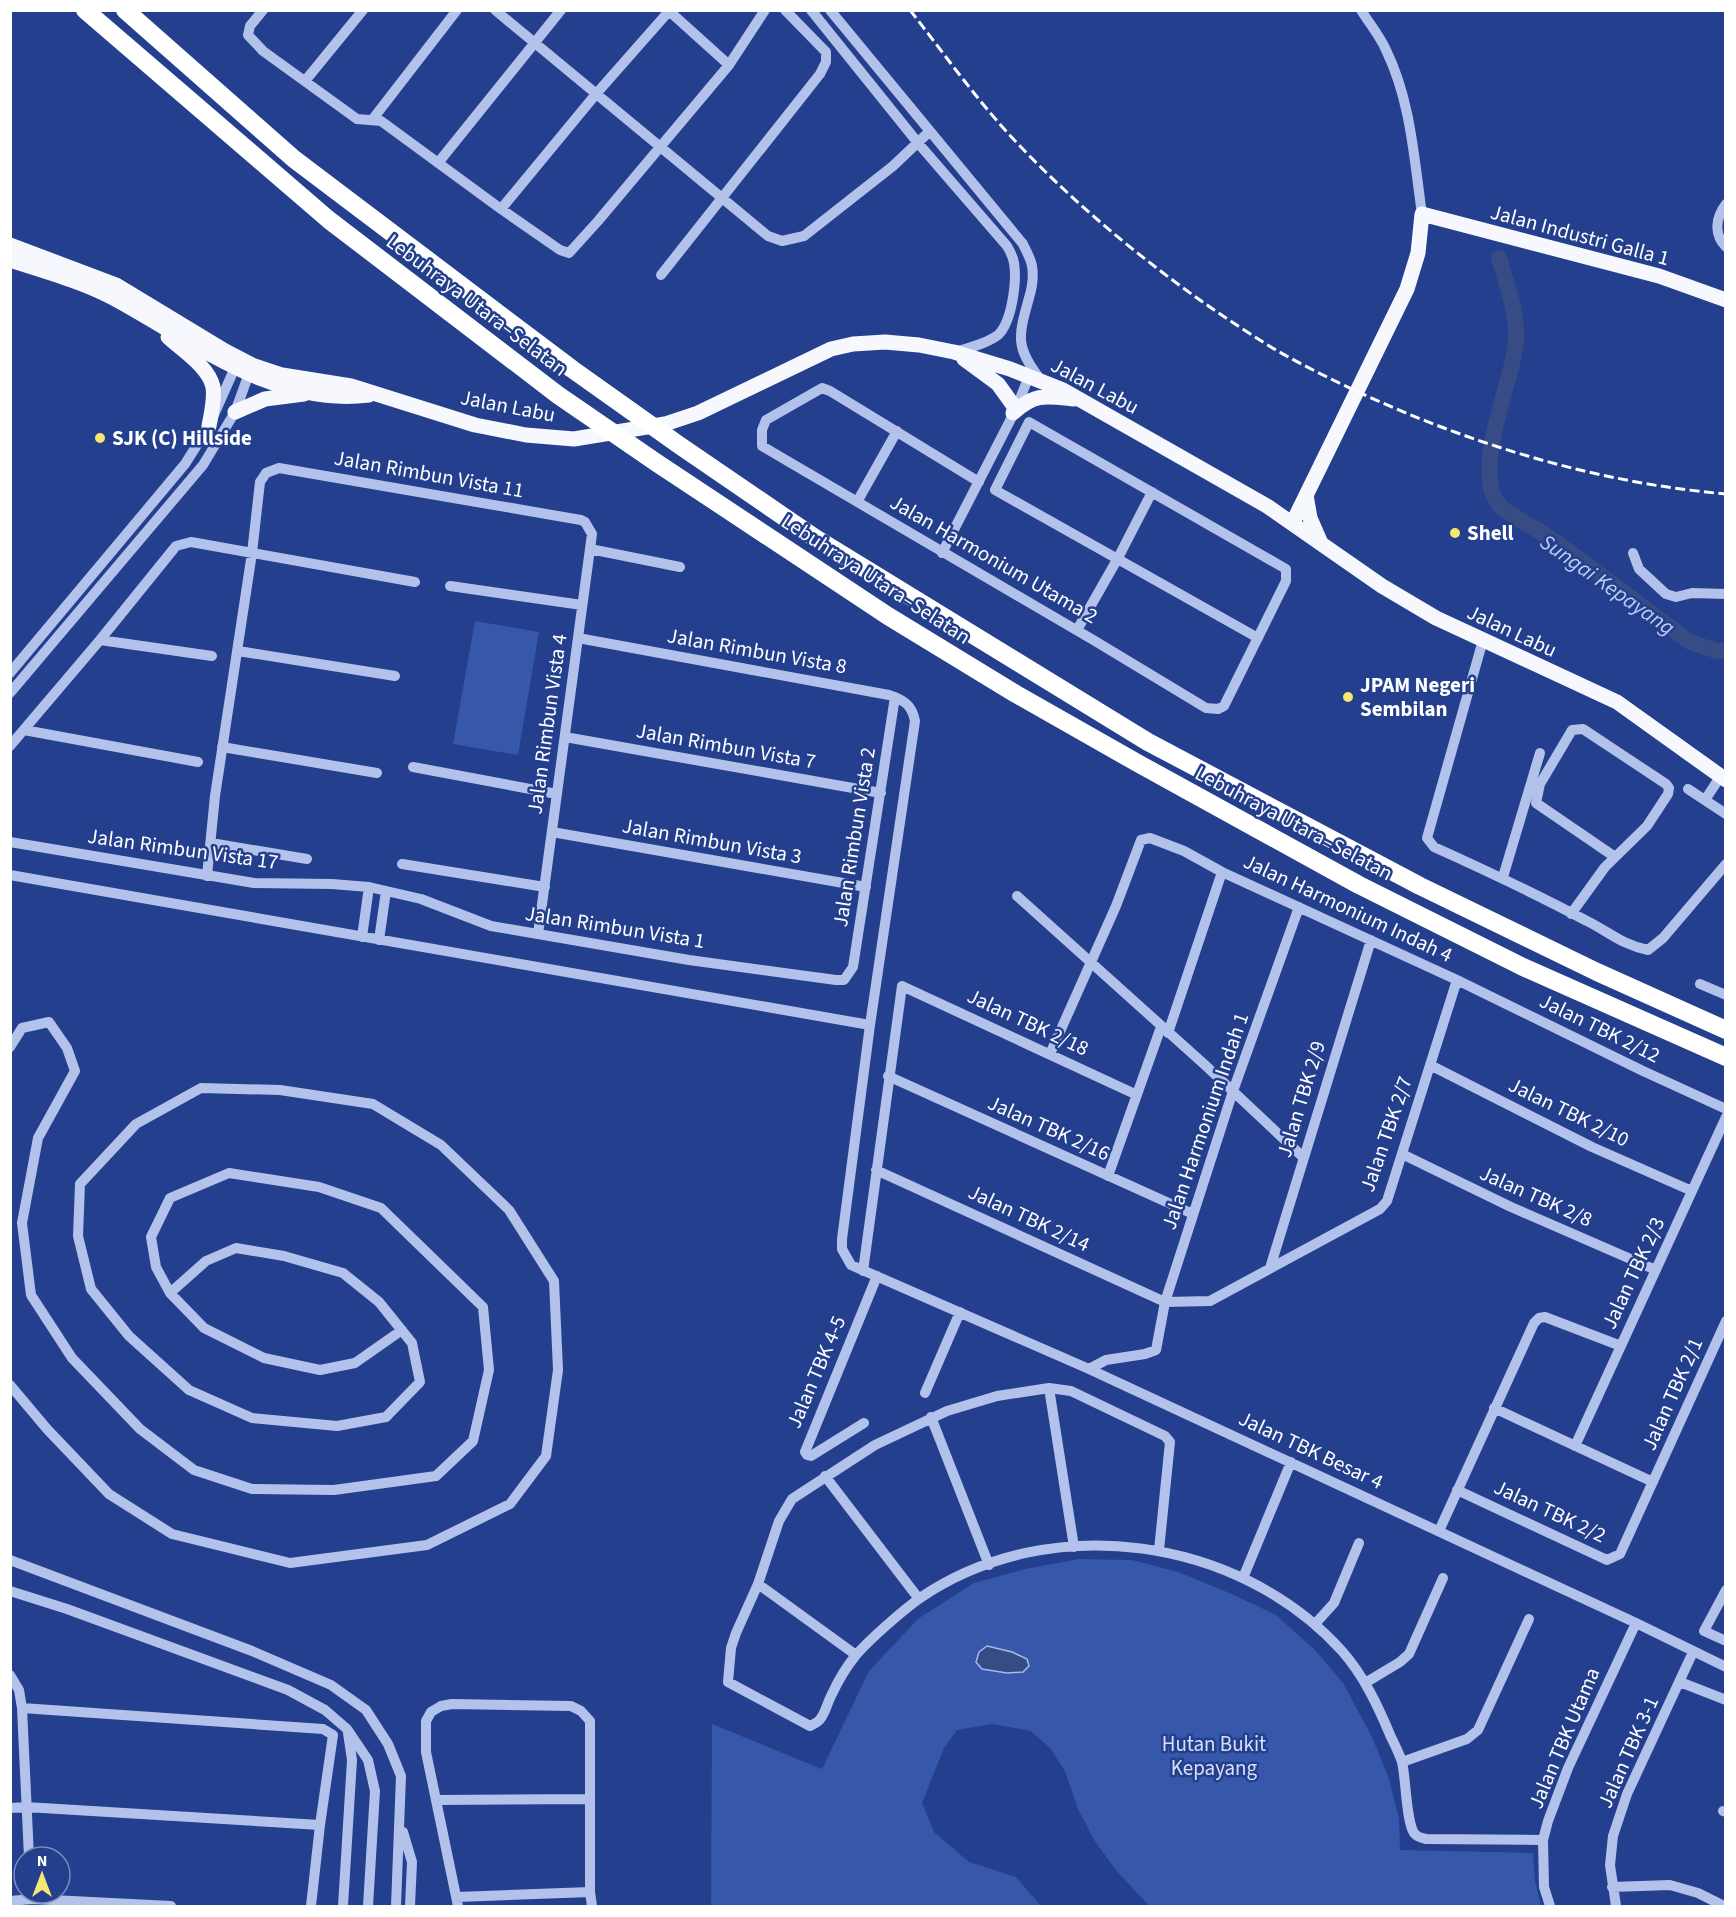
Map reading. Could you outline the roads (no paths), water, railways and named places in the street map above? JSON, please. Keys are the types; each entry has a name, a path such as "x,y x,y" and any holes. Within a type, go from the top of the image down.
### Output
{"highway":[{"name":"Lebuhraya Utara–Selatan","path":"85,10 329,220 558,395 888,616 1016,694 1179,787 1359,885 1523,967 1725,1057"},
{"name":"Lebuhraya Utara–Selatan","path":"125,10 294,159 572,369 678,445 815,538 1148,742 1420,886 1597,972 1725,1030"}],"main road":[{"name":"Jalan Industri Galla 1","path":"1422,214 1659,276 1725,300"},
{"path":"1293,522 1407,289 1414,267 1422,214"},
{"name":"Jalan Labu","path":"10,245 116,285 268,382 347,398 375,394"},
{"name":"Jalan Labu","path":"10,260 111,297 244,366 282,375 351,386 475,425 526,435 573,439 665,424 698,413 831,349 853,344 896,343 954,352 1035,378 1083,400 1293,522 1382,586 1436,618 1617,702 1645,720 1723,779"},
{"path":"146,317 203,369 211,380 214,398 209,426"},
{"path":"954,352 998,384 1014,411 1027,401 1037,398 1083,400"},
{"path":"235,412 265,399 313,392"},
{"path":"1267,506 1304,499"},
{"path":"1304,499 1321,543"}],"street":[{"path":"263,10 250,26 248,35 263,51 357,119 381,121 501,209 560,250 568,253 580,242 729,64 765,10"},
{"path":"305,81 363,10"},
{"path":"372,120 457,10"},
{"path":"495,10 768,237 782,241 804,236 893,166 930,130"},
{"path":"438,163 561,10"},
{"path":"661,275 820,74 826,62 826,52 785,10"},
{"path":"811,10 918,143 1007,246 1014,261 1013,294 1004,326 998,334 986,342 954,352"},
{"path":"830,10 1023,244 1032,265 1033,286 1019,334 1022,348 1035,378 1014,411 942,552"},
{"path":"1361,10 1386,49 1401,88 1408,119 1422,214"},
{"path":"501,209 596,93 669,11 729,64"},
{"path":"1725,204 1719,213 1716,229 1725,247"},
{"path":"10,693 203,465 235,412 244,366"},
{"path":"10,673 185,464 244,366"},
{"name":"Jalan Harmonium Utama 2","path":"897,431 822,388 766,420 762,430 762,446 1206,708 1218,709 1224,705 1258,638"},
{"path":"1029,422 1282,565 1286,569 1286,581 1258,638 1118,558 995,490 1029,422"},
{"path":"857,502 897,431 979,482"},
{"name":"Jalan Rimbun Vista 11","path":"252,553 260,482 266,473 279,468 585,522"},
{"path":"1077,630 1152,492"},
{"name":"Jalan Rimbun Vista 4","path":"538,934 592,534 585,522"},
{"path":"122,539 133,547"},
{"path":"10,746 176,546 191,543 415,582"},
{"path":"590,549 680,567"},
{"path":"207,876 222,747 252,553"},
{"path":"1633,553 1639,569 1660,591 1666,594 1676,597 1692,593 1725,594"},
{"path":"450,586 582,605"},
{"name":"Jalan Rimbun Vista 8","path":"578,638 896,697"},
{"path":"100,640 212,656"},
{"path":"1483,640 1426,838 1434,847 1503,878 1631,947 1647,950 1663,938 1725,864"},
{"path":"238,651 395,676"},
{"path":"888,1076 863,1271 851,1265 842,1249 842,1239 870,1025 915,721 913,710 906,702 896,697"},
{"name":"Jalan Rimbun Vista 2","path":"844,980 853,967 896,697"},
{"path":"1571,914 1615,857 1647,826 1668,794 1669,788 1583,729 1572,730 1540,784 1536,798 1538,805 1615,857"},
{"path":"24,730 198,762"},
{"name":"Jalan Rimbun Vista 7","path":"564,737 881,793"},
{"path":"222,747 376,773"},
{"path":"1503,878 1540,753"},
{"path":"412,767 557,794"},
{"path":"1705,800 1723,779"},
{"path":"1688,789 1725,814"},
{"name":"Jalan Rimbun Vista 3","path":"552,832 866,887"},
{"name":"Jalan Harmonium Indah 4","path":"1090,962 1116,906 1141,840 1147,838 1184,851 1222,872 1457,980"},
{"name":"Jalan Rimbun Vista 17","path":"10,842 254,883 332,884 386,891"},
{"path":"211,843 307,859"},
{"path":"402,864 544,887"},
{"path":"1108,1176 1137,1095 1193,963 1222,872"},
{"path":"10,875 870,1025"},
{"path":"362,937 369,888"},
{"path":"379,940 386,891"},
{"name":"Jalan Rimbun Vista 1","path":"386,891 421,899 491,926 689,960 844,980"},
{"path":"1017,896 1304,1158"},
{"name":"Jalan Harmonium Indah 1","path":"1089,1369 1106,1360 1156,1350 1165,1302 1193,1214 1233,1091 1299,907"},
{"name":"Jalan TBK 2/9","path":"1270,1268 1371,940"},
{"path":"1050,1054 1090,962"},
{"name":"Jalan TBK 2/7","path":"1165,1302 1210,1301 1380,1209 1387,1201 1457,980"},
{"name":"Jalan TBK 2/12","path":"1457,980 1725,1109"},
{"path":"1700,984 1725,995"},
{"name":"Jalan TBK 2/18","path":"888,1076 902,986 1137,1095"},
{"path":"10,1047 22,1028 50,1022 67,1048 75,1071 38,1138 22,1223 31,1295 72,1358 140,1429 194,1470 252,1489 334,1490 436,1476 473,1441 489,1370 483,1307 381,1208 319,1187 229,1173 170,1198 151,1237 156,1267 170,1293 204,1328 264,1358 320,1370 355,1363 402,1330"},
{"name":"Jalan TBK 2/10","path":"1430,1065 1597,1149 1692,1191"},
{"name":"Jalan TBK 2/16","path":"888,1076 1193,1214"},
{"path":"10,1385 47,1429 109,1494 172,1534 290,1563 427,1545 510,1504 546,1456 558,1370 554,1281 508,1210 441,1145 373,1104 280,1090 201,1088 136,1124 81,1184 78,1236 91,1289 129,1336 189,1389 252,1418 337,1426 386,1417 420,1382 412,1343 379,1302 343,1273 284,1256 236,1248 206,1262 170,1293"},
{"name":"Jalan TBK 2/3","path":"1575,1446 1725,1117"},
{"name":"Jalan TBK 2/8","path":"1402,1154 1507,1205 1656,1270"},
{"name":"Jalan TBK 2/14","path":"876,1170 1165,1302"},
{"name":"Jalan TBK Besar 4","path":"863,1271 1089,1369 1636,1623 1725,1667"},
{"name":"Jalan TBK 4-5","path":"864,1422 811,1456 805,1452 877,1276"},
{"path":"925,1393 960,1312"},
{"path":"1439,1531 1534,1323 1539,1318 1545,1317 1621,1346"},
{"name":"Jalan TBK 2/1","path":"1653,1482 1725,1321"},
{"path":"1049,1388 1074,1546"},
{"path":"1159,1550 1170,1442 1165,1436 1071,1391 1049,1388 997,1396 931,1417 876,1445 792,1498 779,1521 758,1584 731,1648 728,1682 810,1726 820,1720 833,1692 856,1655 919,1599 956,1577 1029,1553 1074,1546 1113,1546 1159,1550 1199,1561 1243,1578 1280,1599 1315,1624 1342,1651 1365,1683 1379,1708 1402,1762 1412,1828 1415,1834 1426,1839 1543,1840"},
{"path":"1494,1408 1653,1482"},
{"path":"931,1417 989,1565"},
{"path":"1243,1578 1291,1462"},
{"path":"825,1476 919,1599"},
{"name":"Jalan TBK 2/2","path":"1457,1490 1607,1560 1620,1554 1653,1482"},
{"path":"1315,1624 1334,1603 1359,1543"},
{"path":"10,1560 252,1651 331,1685 366,1710 388,1744 401,1776 396,1906"},
{"path":"1365,1683 1409,1654 1443,1578"},
{"path":"758,1584 856,1655"},
{"path":"10,1591 67,1609 288,1690 325,1710 347,1729 368,1760 375,1791 368,1906"},
{"path":"1725,1591 1704,1631 1725,1641"},
{"path":"1402,1762 1467,1738 1478,1730 1529,1619"},
{"name":"Jalan TBK Utama","path":"1550,1906 1544,1887 1543,1840 1557,1794 1636,1623"},
{"name":"Jalan TBK 3-1","path":"1616,1906 1610,1865 1613,1836 1627,1794 1693,1652"},
{"path":"10,1675 19,1690 22,1708 28,1845"},
{"path":"1680,1682 1725,1700"},
{"path":"590,1892 458,1902 426,1752 426,1721 431,1712 441,1706 452,1704 571,1706 581,1711 590,1721 590,1892 592,1906"},
{"path":"22,1708 323,1729 333,1735 311,1906"},
{"path":"343,1906 352,1760 347,1729"},
{"path":"436,1800 590,1799"},
{"path":"10,1808 26,1807 320,1825"},
{"path":"400,1820 412,1862 410,1906"},
{"path":"1612,1887 1670,1885 1698,1893 1724,1906"},
{"path":"72,1901 171,1906"}],"waterway":[{"name":"Sungai Kepayang","path":"1499,258 1511,300 1516,332 1513,360 1491,450 1489,472 1492,491 1500,506 1550,538 1690,642 1717,651 1726,651"}],"railway":[{"path":"910,10 990,112 1064,190 1164,274 1273,348 1343,385 1395,408 1502,448 1613,477 1726,494"}],"place":[{"name":"SJK (C) Hillside","path":"100,438"},
{"name":"Shell","path":"1455,533"},
{"name":"JPAM Negeri Sembilan","path":"1348,697"}],"park label":[{"name":"Hutan Bukit Kepayang","path":"1214,1756"}]}
